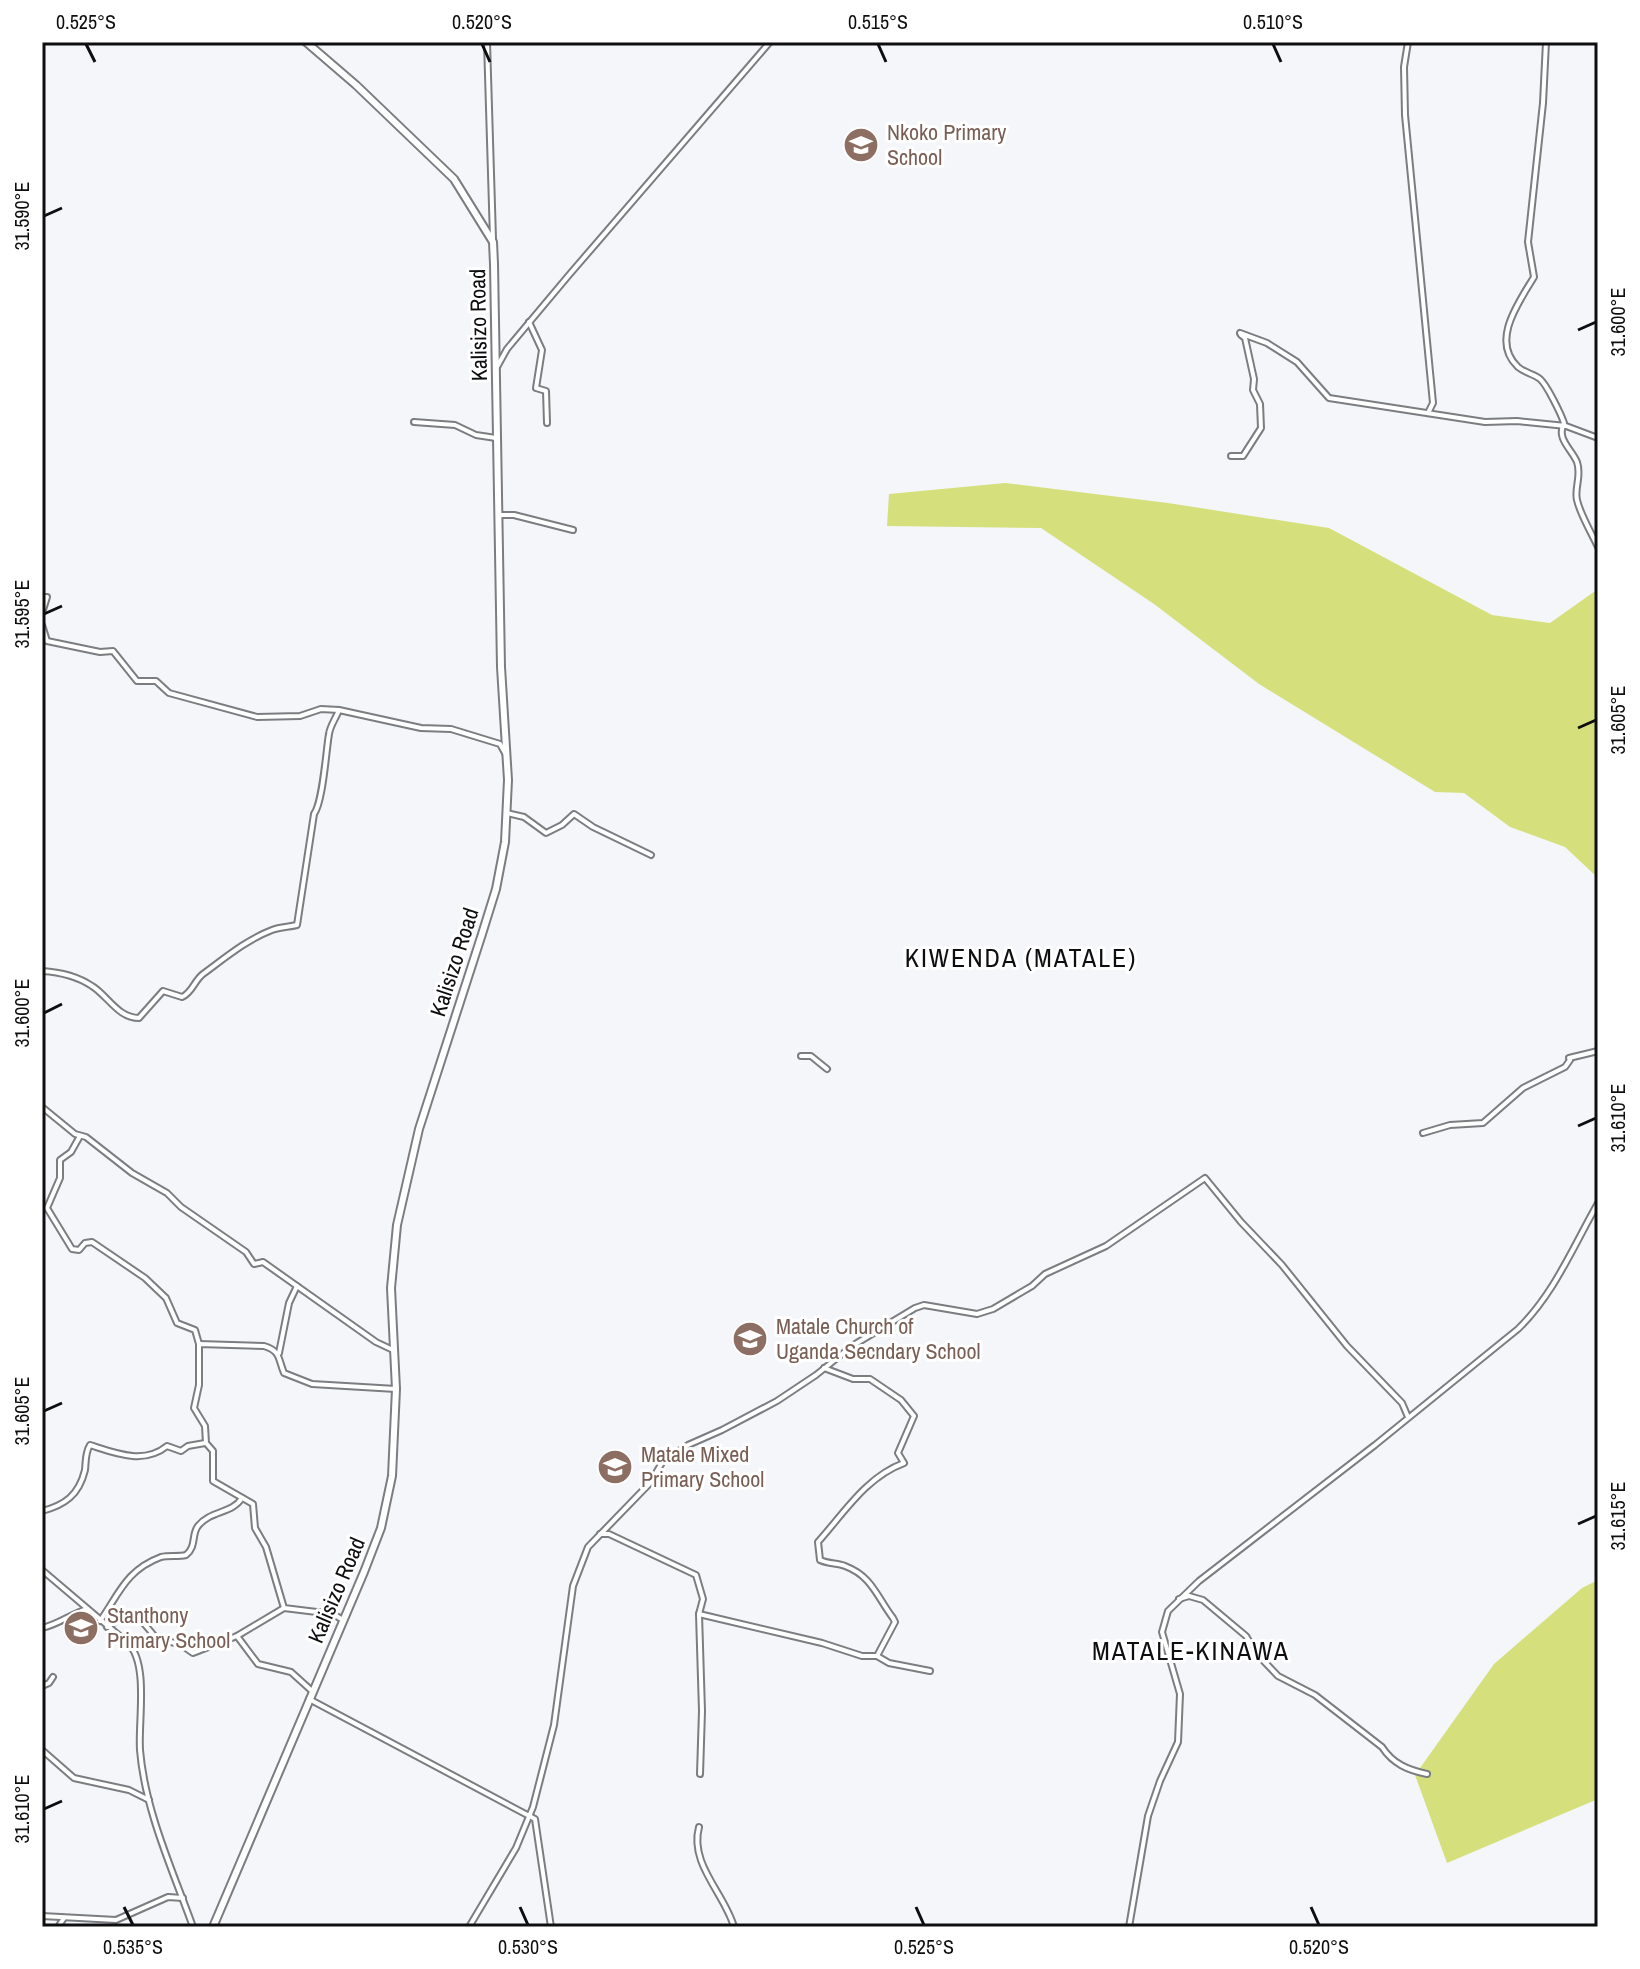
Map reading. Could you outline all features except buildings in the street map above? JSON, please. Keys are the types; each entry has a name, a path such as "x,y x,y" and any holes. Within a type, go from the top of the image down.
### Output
{"street":[{"name":"Kalisizo Road","path":"213,1927 375,1546 387,1504 393,1464 396,1389 392,1266 397,1225 425,1108 496,889 507,813 501,667 493,242 454,179 356,85 306,42"},
{"path":"487,42 493,242"},
{"path":"497,367 529,322 770,42"},
{"path":"1408,42 1404,94 1433,403 1428,414"},
{"path":"1546,42 1543,103 1528,242 1534,277 1517,305 1506,338 1511,359 1543,382 1561,415 1564,445 1577,464 1576,499 1598,547"},
{"path":"529,322 542,350 536,388 546,391 547,423"},
{"path":"1231,456 1243,456 1261,428 1260,404 1253,390 1254,379 1245,338 1240,333 1267,343 1297,362 1329,398 1485,422 1566,426 1598,438"},
{"path":"497,350 507,349"},
{"path":"414,422 455,425 476,435 498,438"},
{"path":"500,515 514,515 573,530"},
{"path":"42,597 47,597 42,613"},
{"path":"42,625 47,641 100,652 113,651 137,681 156,681 169,693 200,703 257,717 300,716 321,709 339,710 421,728 451,729 500,744 507,759"},
{"path":"42,971 66,974 91,985 119,1011 139,1018 163,991 182,997 187,995 201,976 246,941 274,929 297,925 314,814 322,790 328,734 339,710"},
{"path":"507,813 524,817 546,833 574,814 593,827 651,855"},
{"path":"1423,1133 1450,1125 1483,1123 1523,1088 1565,1067 1570,1059 1598,1051"},
{"path":"801,1056 811,1056 827,1069"},
{"path":"42,1107 144,1181 167,1193 181,1207 246,1252 254,1264 263,1262 376,1342 393,1350"},
{"path":"80,1136 71,1152 60,1160 60,1178 47,1208 72,1249 79,1250 85,1243 92,1242 145,1278 166,1298 177,1323 195,1330 199,1344 199,1385 194,1408 205,1426 206,1443 213,1451 213,1481 251,1501 255,1507 255,1528 266,1547 284,1608"},
{"path":"469,1927 516,1848 529,1816 554,1725 573,1586 583,1555 650,1483 663,1461 688,1445 777,1401 852,1346 920,1306 977,1314 993,1309 1032,1286 1045,1274 1106,1246 1205,1178 1340,1337 1398,1399 1408,1417"},
{"path":"1129,1927 1148,1816 1178,1742 1180,1694 1162,1632 1164,1620 1177,1600 1500,1344 1533,1313 1555,1282 1598,1203"},
{"path":"297,1286 289,1303 279,1354 284,1373 312,1384 396,1389"},
{"path":"199,1344 264,1346 279,1354"},
{"path":"824,1368 853,1379 870,1379 901,1400 914,1416 898,1453 904,1463 885,1471 849,1503 818,1542 820,1560 845,1565 870,1580 893,1618 895,1622 877,1656"},
{"path":"42,1511 63,1506 73,1496 90,1445 139,1457 156,1454 167,1446 181,1451 188,1446 206,1443"},
{"path":"100,1621 130,1575 161,1558 186,1555 194,1547 199,1525 212,1515 236,1508 242,1498"},
{"path":"600,1534 609,1534 696,1575 703,1599 699,1614 700,1774"},
{"path":"42,1570 132,1647 138,1658 140,1754 150,1800 193,1927"},
{"path":"1177,1600 1189,1596 1203,1600 1246,1636 1257,1654 1278,1676 1315,1695 1382,1747 1389,1759 1410,1771 1427,1774"},
{"path":"107,1627 129,1613 136,1614 157,1639 187,1647 193,1653 237,1636 284,1608 333,1614 344,1621"},
{"path":"42,1628 58,1624 87,1609"},
{"path":"699,1614 930,1671"},
{"path":"237,1636 258,1664 291,1672 311,1695 535,1819 551,1927"},
{"path":"42,1686 53,1677"},
{"path":"42,1750 74,1778 129,1790 150,1800"},
{"path":"699,1827 696,1842 700,1856 734,1927"},
{"path":"42,1916 116,1920 168,1897 183,1898"},
{"path":"58,1927 64,1918"}],"green space":[{"path":"1005,483 1168,503 1329,528 1492,615 1550,623 1598,589 1598,878 1565,847 1510,827 1464,793 1435,792 1259,684 1154,604 1041,528 887,526 889,494"},
{"path":"1598,1580 1598,1799 1447,1863 1415,1775 1494,1664 1582,1588"}],"place":[{"name":"Nkoko Primary School","path":"861,145"},
{"name":"Matale Church of Uganda Secndary School","path":"750,1339"},
{"name":"Matale Mixed Primary School","path":"615,1467"},
{"name":"Stanthony Primary School","path":"81,1628"}],"district":[{"name":"KIWENDA (MATALE)","path":"1021,958"},
{"name":"MATALE-KINAWA","path":"1191,1651"}]}
